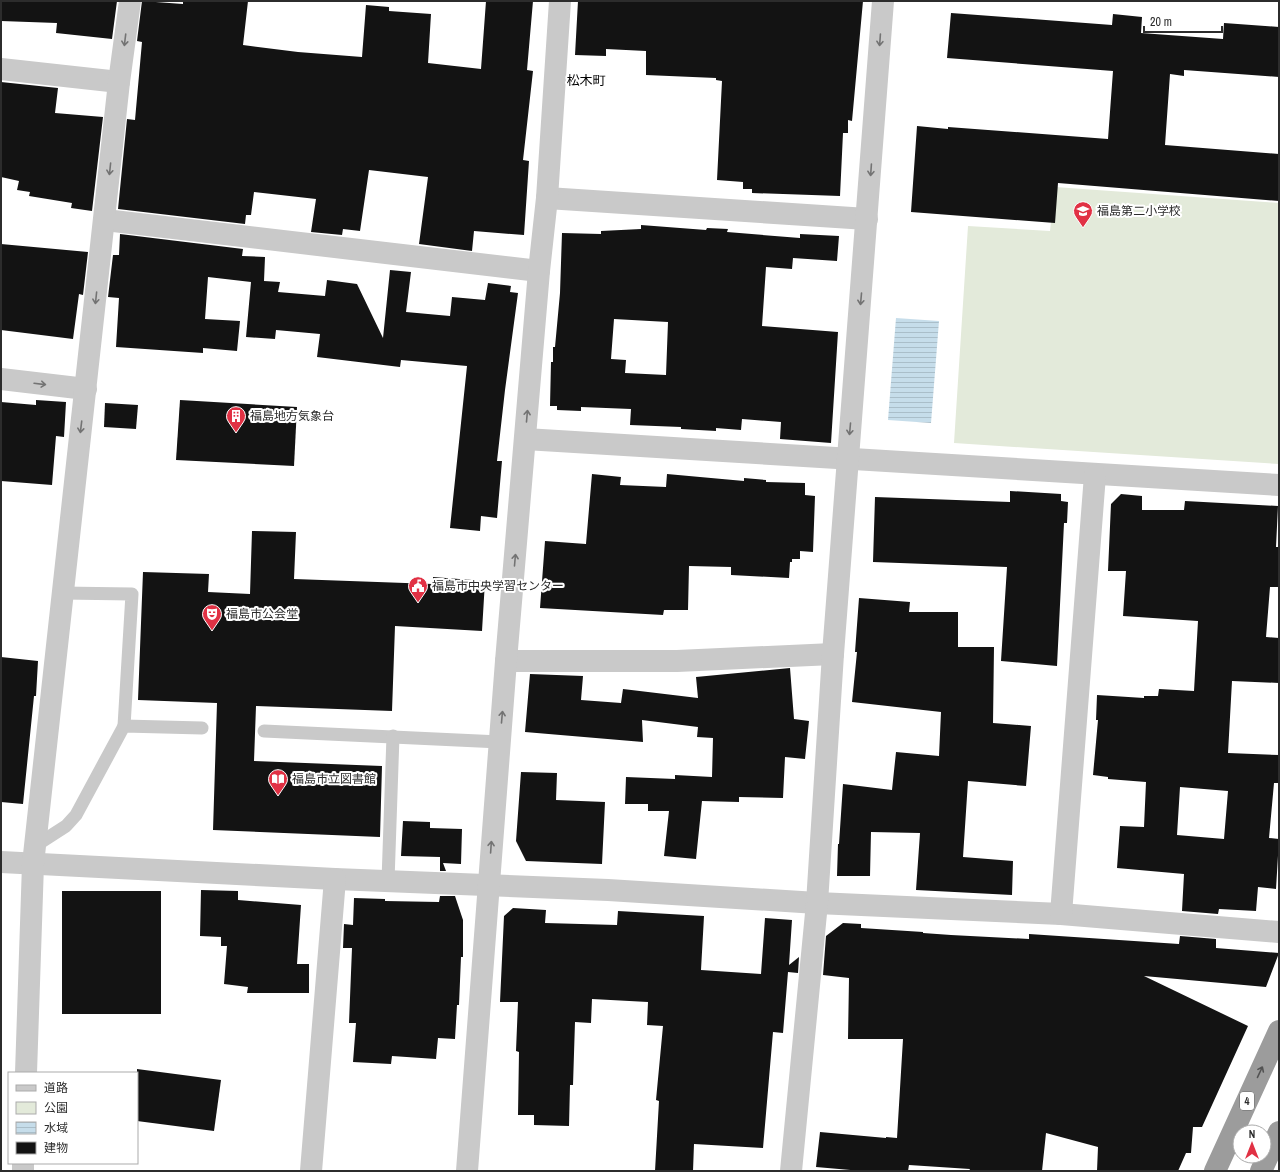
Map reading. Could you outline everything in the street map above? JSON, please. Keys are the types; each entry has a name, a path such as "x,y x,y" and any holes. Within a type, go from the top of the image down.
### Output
{"highway":[{"name":"4","path":"1215,1171 1279,1031"},
{"path":"1261,1171 1279,1132"}],"street":[{"path":"26,1072 34,855 119,82 130,1"},
{"path":"467,1171 506,661 539,271 547,198 560,1"},
{"path":"791,1171 817,903 833,654 883,1"},
{"path":"1,69 119,82"},
{"path":"547,198 867,219"},
{"path":"105,220 539,271"},
{"path":"1,379 86,389"},
{"path":"525,439 1279,485"},
{"path":"1061,914 1095,474"},
{"path":"506,661 677,661 833,654"},
{"path":"1,862 34,855 335,879 608,890 817,903 1061,914 1279,932"},
{"path":"311,1171 335,879"}],"lane":[{"path":"34,855 76,815 124,726 132,594 62,593"},
{"path":"124,726 202,728"},
{"path":"264,730 500,742"},
{"path":"388,881 394,736"}],"green space":[{"path":"1055,187 1279,203 1279,464 954,443 968,226 1050,231"}],"water":[{"path":"896,318 939,321 931,423 888,420"}],"building":[{"path":"1,1 117,1 112,39 56,33 57,23 1,21"},
{"path":"142,1 183,4 183,1 248,1 243,45 298,52 362,57 366,5 389,7 389,11 431,14 428,63 481,69 486,1 533,1 527,70 533,71 523,160 529,161 524,235 474,231 472,251 419,244 428,177 369,170 360,231 343,229 342,235 311,232 316,199 254,192 251,215 246,215 245,224 118,209 127,119 135,120 142,42 137,41"},
{"path":"578,1 863,1 852,121 848,120 848,133 843,133 840,196 752,193 752,189 743,189 743,182 717,180 722,81 716,80 716,78 646,75 646,51 606,49 606,56 575,55"},
{"path":"951,13 1112,25 1113,14 1142,17 1141,33 1223,39 1224,23 1279,27 1279,77 1184,70 1184,76 1170,74 1165,145 1279,154 1279,201 1058,183 1055,223 911,212 917,126 1108,139 1113,71 947,58"},
{"path":"1,82 58,88 55,113 103,117 92,211 71,208 72,203 29,196 30,192 17,190 19,181 1,177"},
{"path":"641,225 706,230 707,228 728,229 727,232 800,238 800,234 839,236 837,261 793,258 792,269 766,267 762,326 838,332 831,443 780,439 781,422 742,419 741,430 716,428 716,431 681,429 681,427 630,425 631,409 581,407 581,411 557,410 557,406 550,406 551,362 553,362 553,347 555,347 560,293 562,233 601,234 601,231 641,229","holes":["614,319 668,322 666,375 625,373 626,360 611,359"]},
{"path":"120,234 243,249 242,256 265,257 264,281 280,282 278,292 325,296 327,280 357,284 383,338 390,270 411,272 406,312 450,316 452,297 485,300 488,283 511,286 510,292 518,293 497,461 502,461 497,518 481,516 480,531 450,528 467,366 401,360 400,367 317,357 320,334 276,330 275,339 246,337 251,282 208,277 205,319 240,321 237,351 203,348 203,353 116,347 119,298 108,297 113,255 119,255"},
{"path":"1,244 88,252 83,295 79,294 73,339 1,330"},
{"path":"36,400 66,402 64,437 56,436 52,485 1,481 1,402 36,405"},
{"name":"福島地方気象台","path":"180,400 297,407 294,466 176,460"},
{"path":"105,403 138,405 136,429 104,427"},
{"path":"592,474 621,477 620,485 666,487 667,474 744,481 744,478 766,480 766,482 805,483 805,495 815,496 813,552 800,551 800,559 792,559 792,562 790,562 789,578 731,575 731,567 689,566 688,610 664,610 663,615 540,608 545,541 586,544"},
{"path":"1010,491 1061,494 1061,501 1068,502 1067,523 1064,523 1057,666 1001,661 1007,567 873,562 875,497 1010,502"},
{"path":"1121,494 1142,496 1142,510 1184,510 1185,501 1278,506 1276,547 1279,547 1279,587 1270,587 1266,637 1279,638 1279,683 1232,681 1228,753 1279,755 1279,783 1274,783 1269,838 1279,839 1276,889 1258,887 1256,911 1219,909 1218,914 1182,911 1184,874 1117,868 1120,826 1144,827 1146,782 1108,779 1108,777 1093,775 1098,720 1096,720 1097,695 1144,698 1144,696 1158,696 1159,689 1194,691 1198,621 1123,616 1126,571 1108,571 1111,504","holes":["1180,787 1228,791 1224,839 1177,835"]},
{"path":"252,531 296,532 294,579 433,584 433,577 485,581 482,631 395,626 392,711 256,706 254,761 382,766 380,837 213,830 217,703 138,700 143,572 209,574 208,592 250,594"},
{"path":"859,598 910,602 909,612 958,612 958,647 994,647 993,723 1031,726 1026,786 968,781 963,857 1013,861 1012,895 916,890 920,833 871,832 870,876 837,876 843,784 892,790 896,752 939,756 941,712 852,702 857,652 855,652"},
{"path":"1,657 38,661 36,696 34,696 23,804 1,802"},
{"path":"790,668 794,719 809,721 805,759 785,757 783,798 739,797 739,802 702,801 696,859 664,856 669,811 648,811 648,804 625,804 626,777 675,779 675,775 712,777 713,738 697,737 698,727 642,720 643,742 525,732 530,674 583,676 581,700 621,703 623,689 698,698 696,677"},
{"path":"521,772 557,773 556,800 605,802 602,864 526,861 516,841"},
{"path":"403,821 430,822 430,828 462,829 461,864 443,863 446,871 440,871 440,857 401,856"},
{"path":"201,890 238,891 238,900 301,905 297,964 309,964 309,993 247,993 248,987 224,984 227,946 221,946 221,937 200,936"},
{"path":"62,891 161,891 161,1014 62,1014"},
{"path":"440,896 455,896 463,920 463,957 461,957 459,1005 457,1005 455,1039 438,1038 436,1059 392,1056 391,1064 353,1062 356,1023 349,1023 352,948 343,948 344,924 353,925 354,898 385,899 385,901 439,902"},
{"path":"513,908 546,910 545,923 617,925 618,911 704,916 701,970 761,974 765,918 792,920 789,965 799,957 798,973 788,972 783,1033 773,1032 763,1148 694,1144 693,1171 655,1171 659,1101 656,1100 663,1026 647,1025 648,1002 592,999 591,1023 575,1022 573,1085 570,1085 569,1126 534,1125 534,1115 518,1115 519,1052 516,1051 518,1002 500,1002 504,916"},
{"path":"843,923 861,924 861,928 1029,939 1029,934 1179,944 1180,936 1216,939 1216,948 1279,953 1266,987 1144,976 1248,1026 1202,1127 1193,1127 1191,1153 1186,1153 1178,1171 1097,1171 1098,1147 1046,1133 1042,1171 969,1171 970,1169 909,1165 908,1171 862,1171 816,1167 820,1132 897,1138 903,1039 848,1039 849,978 823,975 826,936"},
{"path":"137,1069 221,1080 214,1131 138,1121"}],"place":[{"name":"福島第二小学校","path":"1083,228"},
{"name":"福島地方気象台","path":"236,433"},
{"name":"福島市中央学習センター","path":"418,603"},
{"name":"福島市公会堂","path":"212,631"},
{"name":"福島市立図書館","path":"278,796"}],"district":[{"name":"松木町","path":"586,80"}]}
